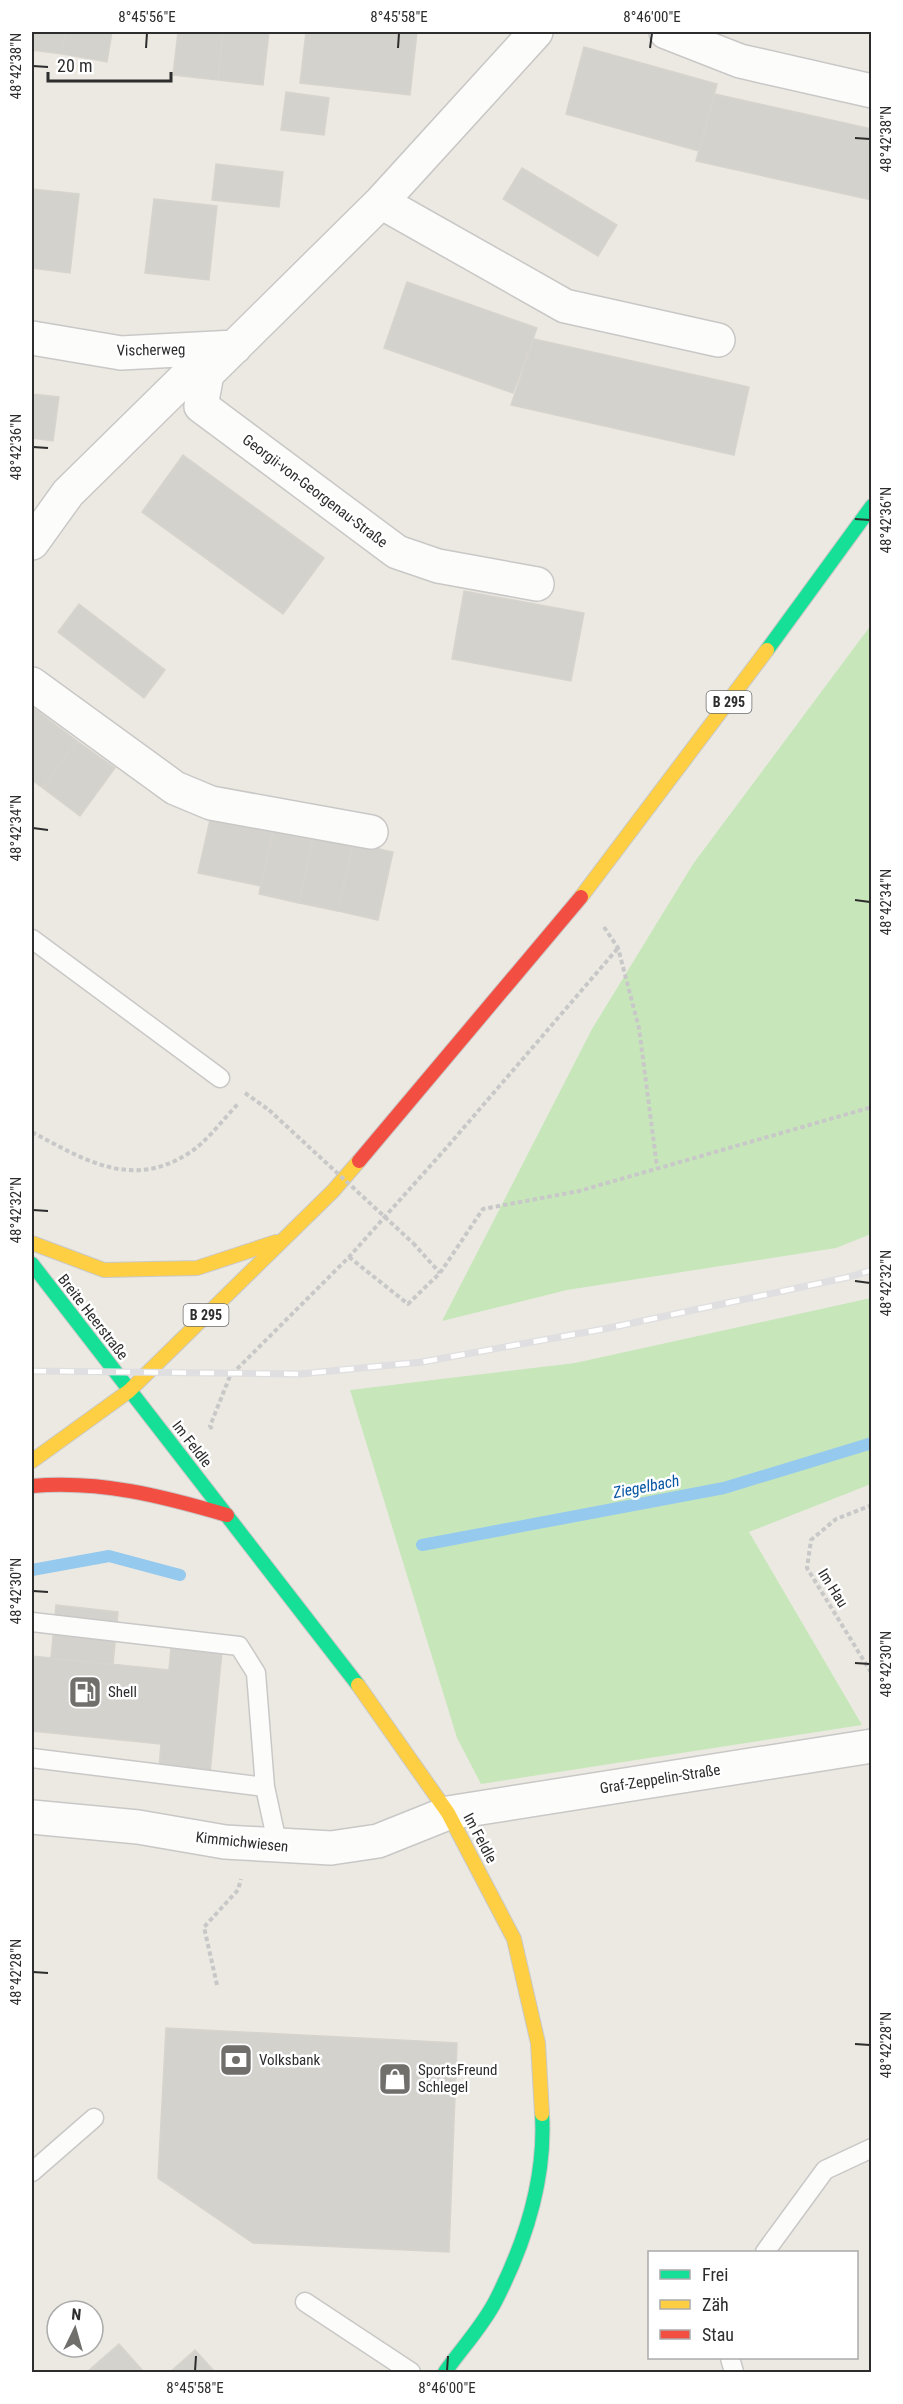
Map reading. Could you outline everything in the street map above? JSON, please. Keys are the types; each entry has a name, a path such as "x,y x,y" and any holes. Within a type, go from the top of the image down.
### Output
{"main road":[{"name":"B 295","path":"32,1461 129,1391 333,1191 582,896 872,506"},
{"path":"32,1243 104,1270 197,1268 284,1240"},
{"name":"Breite Heerstraße","path":"32,1264 129,1391"},
{"name":"Im Feldle","path":"129,1391 345,1666 448,1813 514,1939 538,2043 544,2144 531,2217 495,2302 445,2373"},
{"path":"32,1486 59,1482 154,1493 227,1515"}],"street":[{"path":"32,543 68,493 186,377 207,374 235,347 381,202 536,32"},
{"path":"666,32 740,62 872,91"},
{"path":"381,202 565,306 718,340"},
{"name":"Vischerweg","path":"32,338 121,353 235,347"},
{"name":"Georgii-von-Georgenau-Straße","path":"207,374 201,406 396,552 438,566 537,584"},
{"path":"32,684 175,788 211,803 371,832"},
{"name":"Graf-Zeppelin-Straße","path":"448,1813 872,1746"},
{"name":"Kimmichwiesen","path":"32,1817 138,1827 266,1846 331,1848 378,1841 448,1813"}],"lane":[{"path":"32,939 220,1078"},
{"path":"32,1622 239,1646 256,1673 265,1787 266,1846"},
{"path":"32,1758 265,1787"},
{"path":"32,2172 94,2118"},
{"path":"766,2251 825,2170 872,2148"},
{"path":"305,2302 411,2373"}],"path":[{"path":"217,1436 210,1426 230,1376 349,1257 618,948 639,1028 657,1167"},
{"path":"32,1132 101,1166 130,1172 156,1169 190,1153 247,1094 269,1110 413,1244 440,1273"},
{"path":"349,1257 408,1304 440,1273 483,1209 579,1191 872,1107"},
{"name":"Im Hau","path":"872,1505 836,1519 811,1540 807,1568 872,1674"},
{"path":"217,1985 204,1926 238,1890 266,1846"}],"green space":[{"path":"871,625 871,1234 836,1248 567,1290 442,1321 592,1029 693,864"},
{"path":"871,1298 871,1484 749,1532 862,1725 481,1784 457,1738 350,1390 575,1363"}],"building":[{"path":"32,32 65,32 62,54 32,50"},
{"path":"65,32 112,32 107,62 62,54"},
{"path":"178,32 223,32 218,80 173,75"},
{"path":"223,32 269,32 263,85 218,80"},
{"path":"306,32 417,32 410,95 300,83"},
{"path":"584,47 717,84 699,151 566,114"},
{"path":"286,92 329,98 324,135 281,130"},
{"path":"715,94 872,129 872,200 696,161"},
{"path":"216,164 283,172 279,207 212,200"},
{"path":"522,168 617,225 598,256 503,199"},
{"path":"32,189 79,194 70,273 32,268"},
{"path":"154,199 217,206 209,280 145,273"},
{"path":"407,282 537,328 513,393 384,348"},
{"path":"534,339 749,387 734,455 511,405"},
{"path":"32,394 59,397 53,441 32,438"},
{"path":"183,455 324,558 283,614 142,512"},
{"path":"464,591 584,613 571,681 452,659"},
{"path":"79,604 165,670 144,698 58,632"},
{"path":"32,707 40,713 32,724"},
{"path":"40,713 77,741 43,788 32,780 32,724"},
{"path":"77,741 115,768 80,816 43,788"},
{"path":"212,811 275,825 261,886 198,873"},
{"path":"274,826 314,834 299,903 259,894"},
{"path":"314,834 353,843 338,911 299,903"},
{"path":"353,843 393,852 378,920 338,911"},
{"path":"56,1605 118,1612 113,1665 51,1658"},
{"path":"171,1647 222,1652 210,1773 159,1768 161,1744 32,1731 32,1656 169,1670"},
{"path":"166,2028 457,2043 449,2252 253,2243 158,2178"},
{"path":"119,2344 144,2372 87,2372 102,2359 105,2359 105,2356"},
{"path":"195,2350 215,2372 170,2372"}],"waterway":[{"name":"Ziegelbach","path":"422,1545 724,1488 872,1443"},
{"name":"Ziegelbach","path":"32,1570 109,1556 180,1575"}],"railway":[{"path":"32,1371 300,1374 422,1362 609,1328 849,1277 872,1270"}],"traffic: fast":[{"path":"767,650 872,506"},
{"path":"32,1264 358,1685"},
{"path":"445,2372 491,2310 516,2256 537,2186 541,2162 542,2114"}],"traffic: slow":[{"path":"581,897 767,650"},
{"path":"32,1461 129,1391 333,1191 359,1161"},
{"path":"32,1243 104,1270 197,1268 276,1242"},
{"path":"358,1685 448,1813 514,1939 538,2043 542,2114"}],"traffic: jam":[{"path":"359,1161 581,897"},
{"path":"32,1486 82,1485 131,1491 227,1515"}],"place":[{"name":"Shell","path":"85,1692"},
{"name":"Volksbank","path":"236,2060"},
{"name":"SportsFreund Schlegel","path":"395,2079"}]}
